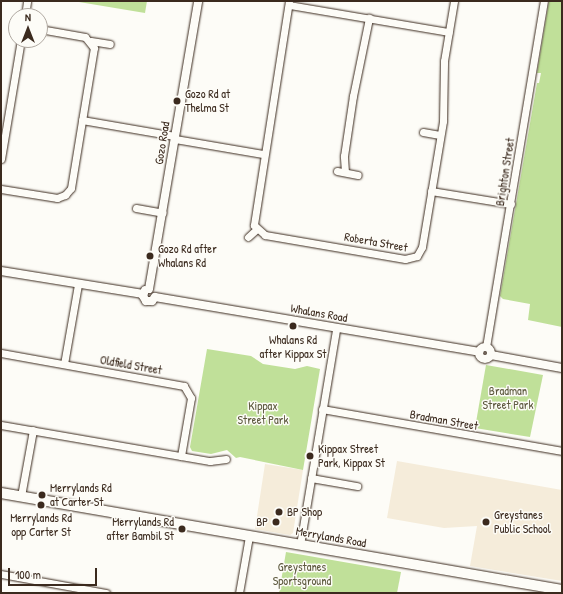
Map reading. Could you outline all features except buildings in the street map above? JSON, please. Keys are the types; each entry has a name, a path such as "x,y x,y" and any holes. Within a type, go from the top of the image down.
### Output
{"main road":[{"name":"Merrylands Road","path":"1,493 562,591"}],"street":[{"name":"Gozo Road","path":"149,289 198,1"},
{"name":"Roberta Street","path":"257,229 265,235 412,259 419,254 422,247 443,118 444,61 454,1"},
{"name":"Brighton Street","path":"486,346 544,1"},
{"path":"248,237 257,229 253,218 289,3 449,32"},
{"path":"358,174 341,172 352,103 369,18"},
{"path":"48,30 82,36 91,41 110,44"},
{"path":"1,189 54,198 67,198 71,188 94,53 91,41"},
{"path":"1,159 20,48"},
{"path":"82,120 263,154"},
{"path":"423,132 440,135"},
{"path":"431,191 511,204"},
{"path":"136,208 163,213"},
{"path":"1,271 78,285 142,294 149,289 154,291 155,297"},
{"path":"64,364 78,285"},
{"name":"Whalans Road","path":"142,294 148,301 155,297 336,329 479,352 483,359 491,355"},
{"path":"300,545 336,329"},
{"path":"479,352 486,346 491,350 491,355 562,368"},
{"name":"Oldfield Street","path":"1,353 187,388 191,402 181,456"},
{"name":"Bradman Street","path":"322,409 562,451"},
{"path":"1,425 210,461 226,459"},
{"path":"21,496 33,430"},
{"path":"310,478 358,486"},
{"path":"239,593 249,536"},
{"path":"1,574 106,593"}],"shaded area":[{"name":"Greystanes Public School","path":"397,461 562,490 562,581 470,566 477,526 444,528 387,518"},
{"path":"265,464 303,470 293,533 290,535 255,529"}],"green space":[{"path":"73,1 147,1 145,13"},
{"path":"549,1 562,1 562,327 528,320 530,304 503,299 500,296 537,83 539,83 541,73 537,73"},
{"name":"Kippax Street Park","path":"207,349 251,356 263,364 295,369 307,366 320,369 303,470 240,457 236,458 227,450 211,454 192,451 190,447"},
{"name":"Bradman Street Park","path":"486,365 543,375 530,437 475,428"},
{"name":"Greystanes Sportsground","path":"286,552 401,572 397,593 279,593"}],"place":[{"name":"Gozo Rd at Thelma St","path":"177,101"},
{"name":"Gozo Rd after Whalans Rd","path":"150,256"},
{"name":"Whalans Rd after Kippax St","path":"293,326"},
{"name":"Kippax Street Park, Kippax St","path":"310,456"},
{"name":"Merrylands Rd at Carter St","path":"42,495"},
{"name":"Merrylands Rd opp Carter St","path":"41,505"},
{"name":"BP Shop","path":"279,512"},
{"name":"BP","path":"276,522"},
{"name":"Greystanes Public School","path":"486,522"},
{"name":"Merrylands Rd after Bambil St","path":"182,529"}]}
